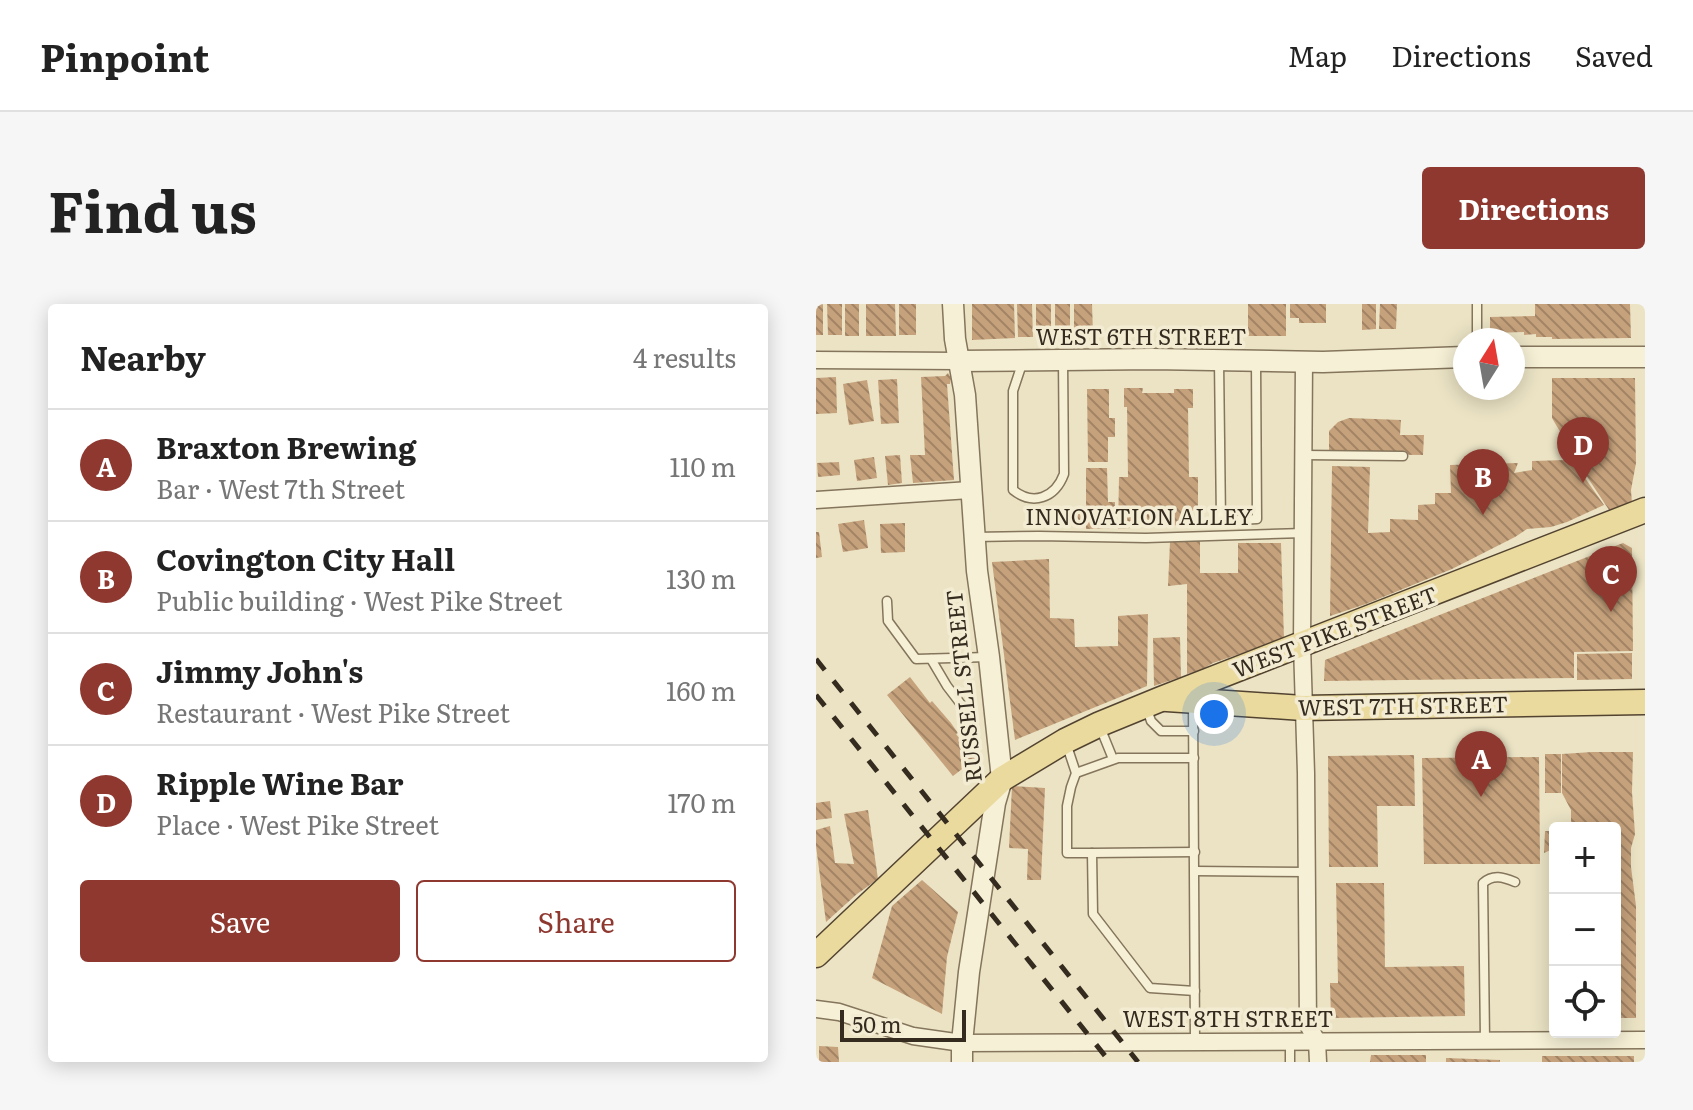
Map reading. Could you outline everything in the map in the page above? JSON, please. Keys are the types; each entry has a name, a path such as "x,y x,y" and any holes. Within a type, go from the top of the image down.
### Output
{"main road":[{"name":"WEST PIKE STREET","path":"816,955 1002,779 1065,741 1154,702 1645,510"},
{"name":"WEST 7TH STREET","path":"1154,702 1193,701 1303,708 1645,702"}],"street":[{"name":"RUSSELL STREET","path":"953,304 958,361 965,395 977,571 1002,779 995,803 969,972 962,1053"},
{"name":"WEST 6TH STREET","path":"816,360 1304,361 1453,357"},
{"path":"1525,357 1645,357"},
{"path":"1304,361 1302,645 1308,1025 1317,1041 1318,1062"},
{"path":"816,500 970,490"},
{"name":"WEST 8TH STREET","path":"816,1009 839,1012 962,1053 1195,1042 1645,1040"}],"lane":[{"path":"1477,304 1477,328"},
{"path":"1023,361 1013,391 1013,490 1022,497 1036,499 1060,485 1064,474 1063,360"},
{"path":"1219,360 1221,521 1257,519 1256,361"},
{"path":"1304,455 1403,456"},
{"name":"INNOVATION ALLEY","path":"974,537 1146,538 1304,533"},
{"path":"887,601 888,621 916,659 989,657"},
{"path":"931,659 970,716"},
{"path":"1193,701 1195,1042"},
{"path":"1154,702 1151,721 1161,731 1194,731"},
{"path":"1100,724 1113,759"},
{"path":"1065,741 1076,773 1067,806 1067,853 1195,852"},
{"path":"1076,773 1113,759 1194,758"},
{"path":"1092,853 1093,914 1150,988 1195,991"},
{"path":"1195,871 1307,872"},
{"path":"1485,1040 1483,883 1488,878 1503,877 1515,882"},
{"path":"1290,1041 1290,1062"}],"building":[{"path":"816,304 823,304 823,335 816,335"},
{"path":"827,304 842,304 842,335 828,335"},
{"path":"845,304 859,304 859,336 845,336"},
{"path":"866,304 895,304 896,336 866,336"},
{"path":"899,304 916,304 916,335 899,335"},
{"path":"972,304 1014,304 1015,338 972,340"},
{"path":"1017,304 1032,304 1033,337 1018,337"},
{"path":"1036,304 1051,304 1051,334 1036,334"},
{"path":"1055,304 1070,304 1070,334 1055,334"},
{"path":"1074,304 1092,304 1093,333 1074,334"},
{"path":"1248,304 1286,304 1286,336 1248,336"},
{"path":"1290,304 1326,304 1326,323 1299,323 1299,318 1290,318"},
{"path":"1362,304 1376,304 1376,329 1362,330"},
{"path":"1380,304 1397,304 1396,329 1379,329"},
{"path":"1535,304 1630,304 1631,338 1552,339 1536,337 1536,334 1525,335 1525,328 1490,328 1490,317 1535,316"},
{"path":"948,373 951,378 950,384 947,384 954,480 913,483 910,455 925,455 921,377 945,376"},
{"path":"836,377 837,413 816,414 816,378"},
{"path":"1552,378 1635,378 1636,463 1632,504 1609,510 1582,469 1552,418"},
{"path":"897,379 899,423 881,424 878,380"},
{"path":"867,380 874,421 849,425 843,384"},
{"path":"1124,388 1143,388 1142,393 1174,393 1174,389 1193,389 1193,408 1188,408 1189,477 1198,477 1198,511 1190,511 1190,525 1118,529 1119,477 1128,477"},
{"path":"1087,389 1109,389 1109,418 1115,418 1115,437 1108,437 1108,462 1088,462"},
{"path":"1349,418 1401,420 1400,435 1424,435 1423,455 1329,454 1329,431 1338,422"},
{"path":"1568,454 1604,505 1551,527 1527,529 1452,569 1330,616 1332,466 1370,467 1368,533 1390,532 1390,519 1418,520 1418,505 1435,504 1435,493 1451,493 1450,465 1518,463 1514,473 1532,470 1532,461 1566,460 1564,456"},
{"path":"900,455 902,483 888,485 885,456"},
{"path":"874,457 877,478 857,481 854,460"},
{"path":"839,462 840,475 818,477 817,463"},
{"path":"1086,468 1107,468 1108,502 1115,502 1115,528 1086,529 1086,524 1070,524 1070,508 1086,508"},
{"path":"864,520 868,548 843,552 838,524"},
{"path":"905,523 905,552 881,553 880,524"},
{"path":"816,532 819,532 822,557 816,558"},
{"path":"1200,540 1200,573 1238,573 1238,543 1281,543 1284,639 1187,674 1187,584 1168,586 1170,542"},
{"path":"1623,543 1632,548 1633,651 1574,652 1574,678 1324,681 1325,660"},
{"path":"1049,559 1050,618 1074,619 1075,647 1118,646 1118,616 1148,614 1147,686 1015,740 992,562"},
{"path":"1180,637 1181,677 1154,686 1153,638"},
{"path":"1632,653 1632,679 1577,680 1577,654"},
{"path":"910,677 951,723 975,759 953,776 887,695"},
{"path":"1633,752 1635,834 1631,867 1636,906 1636,1018 1621,1018 1621,822 1571,822 1571,810 1562,793 1562,754"},
{"path":"1545,754 1561,754 1561,793 1545,793"},
{"path":"1414,755 1415,806 1377,806 1378,867 1329,867 1328,756"},
{"path":"1539,757 1540,864 1424,864 1422,758"},
{"path":"1012,786 1045,788 1041,880 1027,880 1028,849 1009,848"},
{"path":"830,801 832,818 816,820 816,803"},
{"path":"868,810 878,879 826,922 816,830 830,826 835,863 854,864 844,814"},
{"path":"1545,831 1549,831 1549,851 1544,853"},
{"path":"922,880 958,912 947,957 942,1014 872,978 892,906"},
{"path":"1336,883 1384,883 1385,967 1464,966 1465,1016 1331,1018 1330,983 1338,983"},
{"path":"819,1046 838,1047 839,1062 819,1062"},
{"path":"1371,1055 1426,1055 1426,1062 1370,1062"},
{"path":"1542,1056 1634,1056 1634,1062 1542,1062"},
{"path":"1446,1058 1500,1060 1500,1062 1446,1062"}],"railway":[{"path":"816,659 1138,1062"},
{"path":"816,695 1110,1062"}],"place":[{"name":"Ripple Wine Bar","path":"1583,483"},
{"name":"Covington City Hall","path":"1483,515"},
{"name":"Jimmy John's","path":"1611,612"},
{"name":"Braxton Brewing","path":"1481,797"}]}
